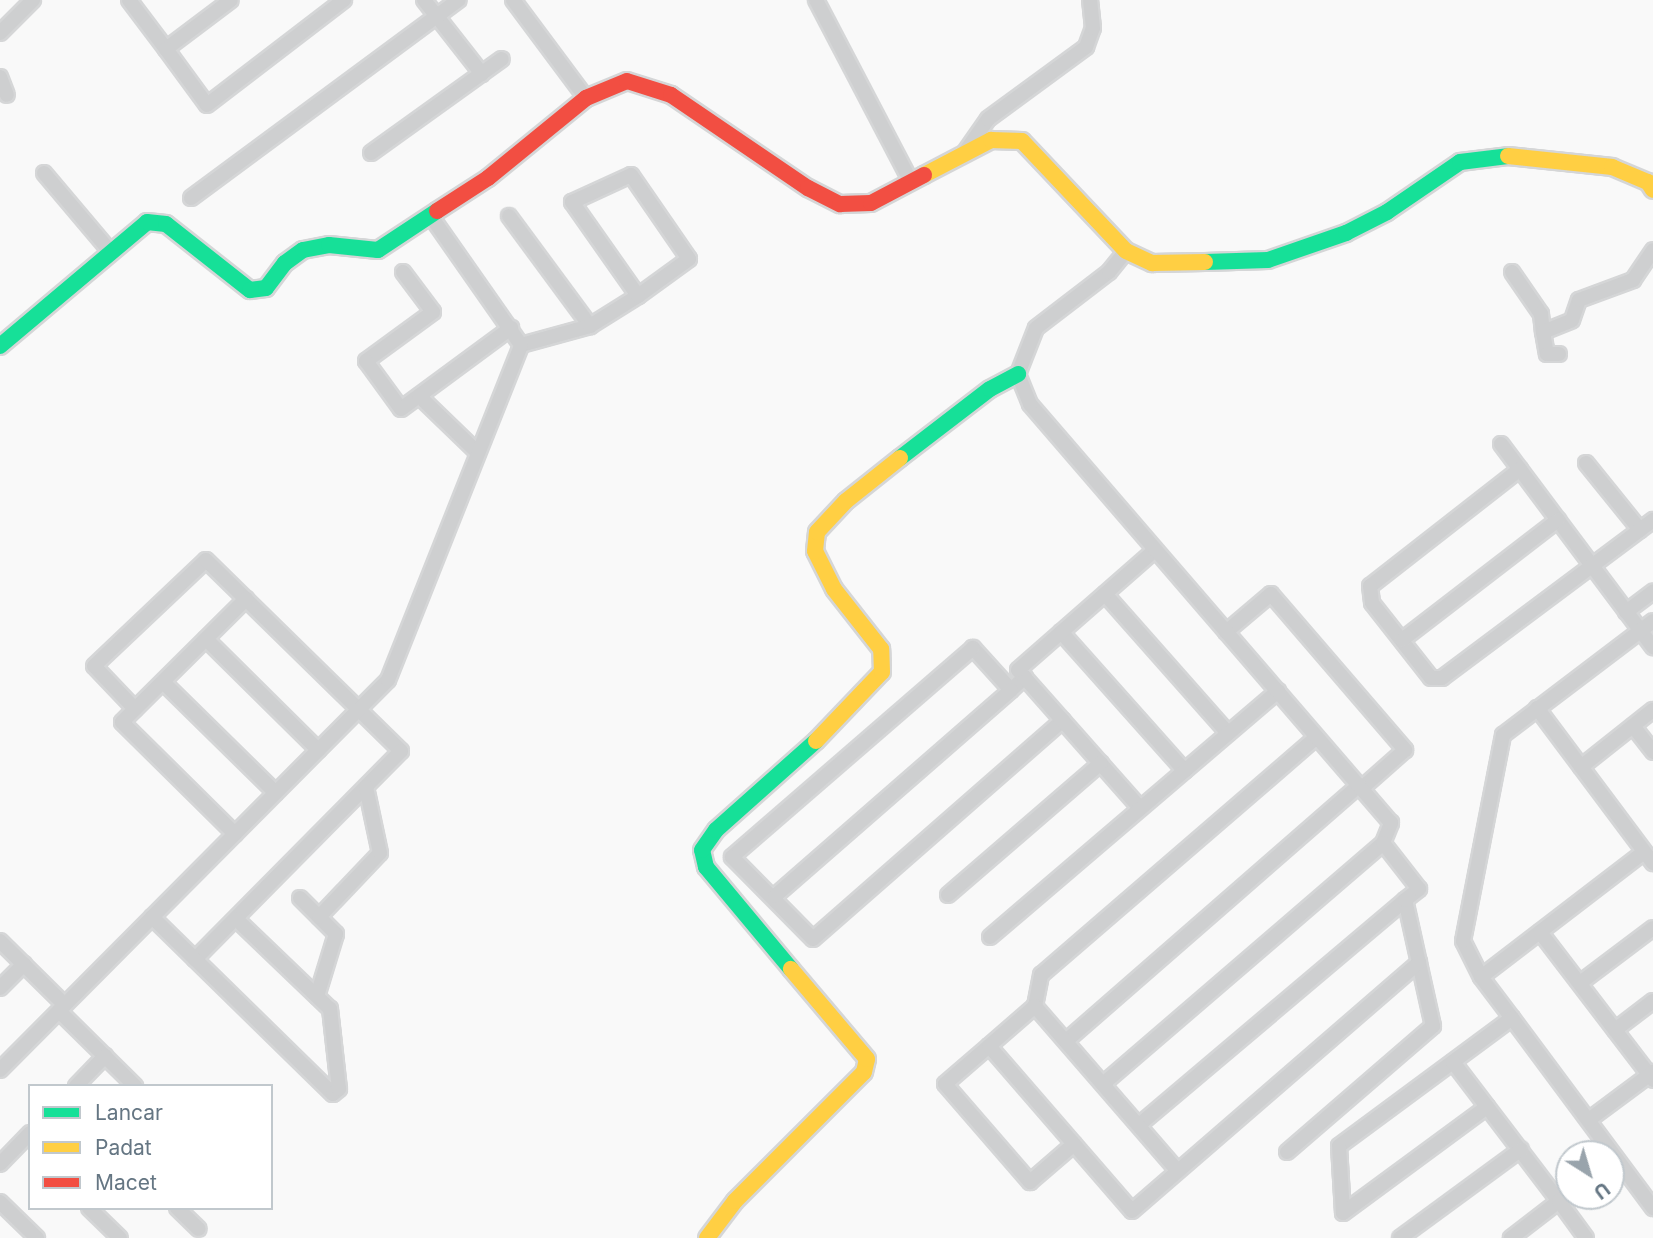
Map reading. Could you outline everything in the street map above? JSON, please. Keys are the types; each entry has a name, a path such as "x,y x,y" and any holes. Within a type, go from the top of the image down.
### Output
{"street":[{"path":"0,33 33,0"},
{"path":"129,0 207,105 344,0"},
{"path":"166,49 231,0"},
{"path":"424,0 482,74"},
{"path":"191,198 459,0"},
{"path":"513,0 586,97"},
{"path":"816,0 911,182"},
{"path":"963,156 988,119 1086,47 1093,28 1090,0"},
{"path":"371,153 502,59"},
{"path":"0,77 7,94"},
{"path":"0,346 147,222 166,224 250,290 266,288 285,263 303,250 329,245 377,250 432,218 586,97 614,84 639,82 671,95 709,122 743,141 808,188 840,204 871,203 991,140 1022,141 1040,155 1126,251 1152,263 1268,260 1346,233 1387,212 1460,162 1493,155 1612,167 1651,184"},
{"path":"44,173 110,251"},
{"path":"521,345 590,326 638,296 689,259 631,176 572,202 638,296"},
{"path":"509,216 590,326"},
{"path":"432,218 521,345"},
{"path":"1543,331 1572,320 1579,300 1633,280 1653,250"},
{"path":"707,1238 736,1200 864,1072 867,1059 706,867 702,850 716,830 812,746 882,673 881,649 834,589 815,551 817,532 846,500 908,451 990,389 1018,374 1036,328 1109,272 1126,251"},
{"path":"403,272 433,312 366,361 401,409 511,328"},
{"path":"1512,272 1541,314 1547,354 1559,354"},
{"path":"0,1070 388,680 521,345"},
{"path":"1018,374 1030,404 1153,552 1278,691 1391,823 1383,843 1103,1084"},
{"path":"419,396 478,453"},
{"path":"1501,444 1653,647"},
{"path":"1586,463 1640,530"},
{"path":"1520,469 1370,586 1372,603 1428,676 1442,678 1653,520"},
{"path":"1402,640 1558,520"},
{"path":"1140,808 1018,670 1153,552"},
{"path":"135,709 94,666 206,560 401,751 195,959"},
{"path":"1626,611 1653,592"},
{"path":"1105,594 1228,733"},
{"path":"1066,1041 1405,750 1270,594 1226,632"},
{"path":"235,834 122,722 246,599"},
{"path":"1602,1140 1590,1119 1481,977 1463,941 1503,736 1536,708 1653,621"},
{"path":"1061,632 1185,771"},
{"path":"206,639 318,750"},
{"path":"1011,690 973,648 732,857 766,894 775,896 813,939 1063,720"},
{"path":"775,896 1025,677"},
{"path":"163,682 276,793"},
{"path":"990,937 1278,691"},
{"path":"1481,977 1540,932 1648,857 1536,708"},
{"path":"1581,767 1653,710"},
{"path":"1633,726 1653,752"},
{"path":"1074,1144 1030,1182 945,1084 1035,1006 1041,975 1316,738"},
{"path":"948,895 1101,764"},
{"path":"319,917 380,853 366,787"},
{"path":"1139,1125 1419,889 1383,843"},
{"path":"300,898 336,933 317,996"},
{"path":"1287,1152 1433,1026 1405,900"},
{"path":"152,917 333,1094 339,1089 330,1009 236,919"},
{"path":"1580,983 1653,928"},
{"path":"1540,932 1652,1076 1590,1119"},
{"path":"0,941 133,1084"},
{"path":"989,1046 1132,1211 1177,1169 1419,962"},
{"path":"0,988 23,964"},
{"path":"1615,1030 1653,1001"},
{"path":"1035,1006 1177,1169"},
{"path":"1487,1107 1343,1213 1339,1146 1512,1018"},
{"path":"78,1084 105,1056"},
{"path":"1453,1062 1555,1188"},
{"path":"0,1164 27,1143"},
{"path":"1400,1238 1521,1149"},
{"path":"1625,1174 1653,1208"},
{"path":"0,1202 37,1238"},
{"path":"1511,1238 1555,1205"},
{"path":"91,1210 120,1238"},
{"path":"179,1210 199,1230"},
{"path":"1571,1210 1586,1238"}],"traffic: fast":[{"path":"1205,262 1268,260 1346,233 1387,212 1460,162 1508,156"},
{"path":"0,346 147,222 166,224 250,290 266,288 285,263 303,250 329,245 378,250 437,211"},
{"path":"900,458 990,389 1018,374"},
{"path":"791,969 706,867 702,850 716,830 816,741"}],"traffic: slow":[{"path":"924,175 991,140 1022,141 1126,251 1152,263 1205,262"},
{"path":"1508,156 1612,167 1648,182 1653,190"},
{"path":"816,741 882,672 881,649 834,589 815,551 817,532 846,501 900,458"},
{"path":"707,1238 735,1201 864,1072 867,1059 791,969"}],"traffic: jam":[{"path":"437,211 488,178 586,98 627,81 671,95 808,188 840,204 871,203 924,175"}]}
